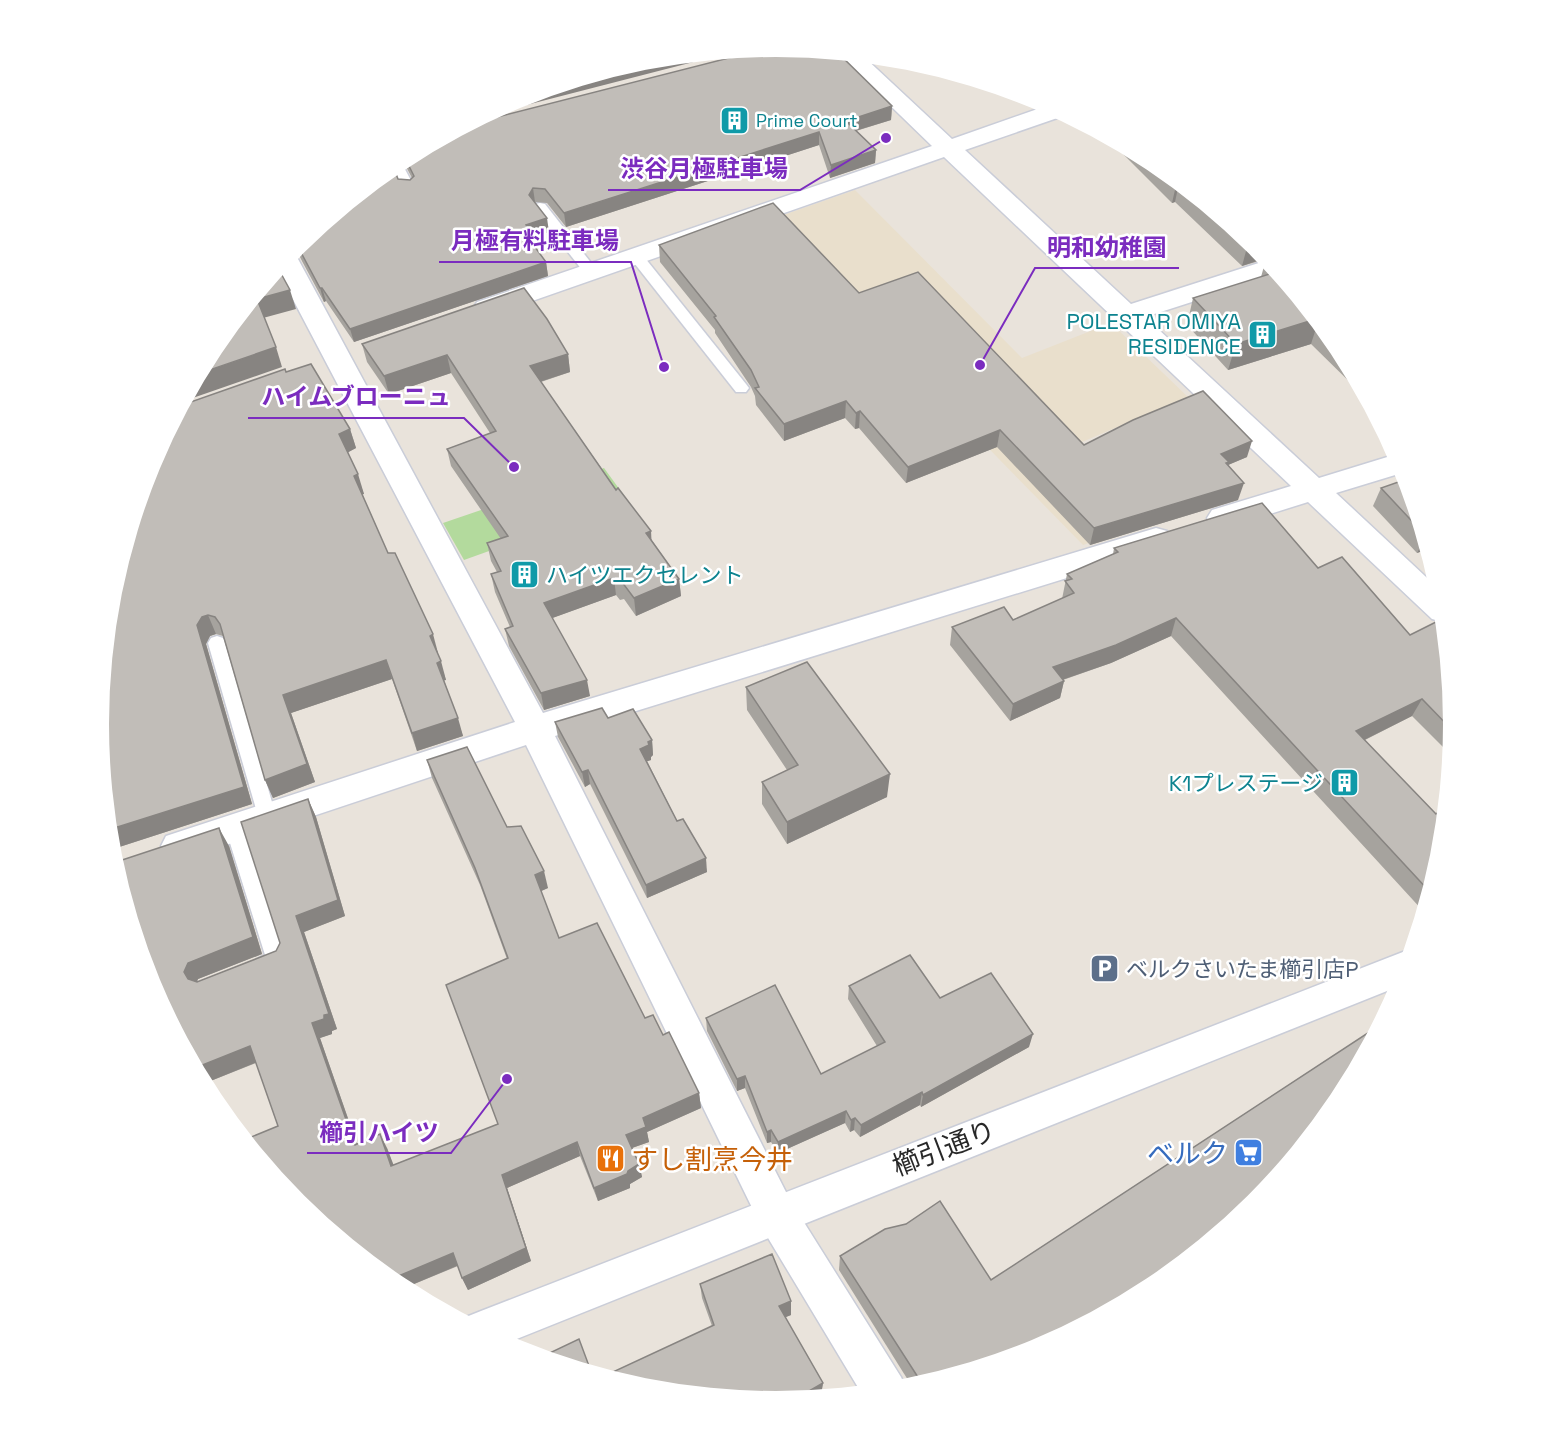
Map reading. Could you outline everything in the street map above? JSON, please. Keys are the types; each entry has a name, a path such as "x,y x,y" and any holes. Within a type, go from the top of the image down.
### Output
{"street":[{"path":"857,62 1432,600"},
{"path":"459,317 1046,115"},
{"path":"290,268 535,729 776,1214 878,1383"},
{"path":"1127,314 1264,270"},
{"path":"147,856 535,729 1392,466"},
{"name":"櫛引通り","path":"492,1328 1396,971"}],"lane":[{"path":"400,172 408,188"},
{"path":"540,207 591,272"},
{"path":"636,256 741,388"},
{"path":"217,643 267,816"},
{"path":"234,827 276,960 246,972"}],"shaded area":[{"path":"855,190 1022,358 1111,323 1188,397 1056,453 1129,529 1083,545 915,373 700,244"}],"green space":[{"path":"604,468 628,501 464,560 443,523"}],"building":[{"path":"732,58 820,58 846,61 892,106 846,121 876,150 831,165 819,132 564,213 545,189 533,188 529,195 547,218 526,225 534,237 529,239 546,262 350,329 320,288 302,255 336,223 397,175 398,179 410,180 414,176 409,166 442,146 506,115"},
{"path":"773,203 859,293 918,272 1084,445 1133,420 1203,391 1252,441 1221,454 1244,483 1094,528 1000,430 908,467 860,411 856,413 846,401 784,424 755,388 759,387 751,370 714,317 716,316 659,245"},
{"path":"1269,274 1308,321 1236,344 1193,298"},
{"path":"282,276 290,290 263,297"},
{"path":"524,288 547,319 568,354 530,366 616,490 618,488 651,531 646,533 679,579 634,598 622,582 618,583 614,578 544,603 587,680 541,693 505,629 513,626 491,574 501,571 487,543 508,536 447,449 496,431 447,355 384,376 362,344"},
{"path":"259,303 276,347 211,369"},
{"path":"311,364 350,429 339,434 358,474 354,476 388,553 395,553 433,634 430,636 441,661 437,663 458,718 412,733 386,660 283,695 307,764 265,780 220,624 215,617 208,615 202,617 197,625 244,787 116,827 110,768 109,724 114,637 131,552 159,469 192,401 285,369 286,372"},
{"path":"1398,482 1411,520 1381,488"},
{"path":"1262,503 1318,568 1342,557 1410,635 1436,622 1444,722 1422,699 1356,731 1436,814 1438,812 1424,885 1176,618 1116,645 1053,667 1064,681 1013,704 952,627 1004,607 1013,620 1074,593 1065,581 1072,579 1067,574 1118,552 1114,548"},
{"path":"807,662 890,774 787,822 762,782 798,765 746,687"},
{"path":"602,708 608,718 633,709 652,740 648,742 649,745 640,749 677,821 683,819 706,858 646,885 588,770 582,772 555,722"},
{"path":"467,747 507,827 521,826 544,871 535,875 559,938 597,923 645,1018 653,1015 663,1035 669,1032 699,1093 643,1118 646,1127 626,1135 639,1164 627,1174 594,1188 577,1142 502,1175 526,1248 462,1278 453,1253 399,1276 336,1226 274,1165 251,1137 278,1126 250,1046 202,1065 177,1020 159,980 131,897 122,860 219,828 253,937 188,963 184,972 188,979 197,982 276,951 280,943 241,822 308,799 338,900 296,916 329,1014 324,1015 324,1019 312,1023 355,1145 380,1134 391,1166 498,1124 446,985 508,958 475,868 427,760"},
{"path":"910,955 940,998 991,973 1033,1034 923,1095 922,1092 861,1125 855,1118 851,1120 846,1111 778,1142 771,1130 767,1132 745,1076 737,1079 706,1018 775,985 821,1074 885,1042 849,986"},
{"path":"1368,1033 1331,1095 1306,1131 1278,1165 1216,1226 1147,1280 1110,1303 1031,1341 991,1357 917,1376 840,1256 885,1229 906,1224 940,1201 991,1280"},
{"path":"772,1254 791,1301 779,1306 823,1383 809,1391 732,1391 646,1379 614,1372 714,1325 700,1284"},
{"path":"579,1339 589,1365 561,1357 550,1353"}],"place":[{"name":"Prime Court","path":"735,120"},
{"name":"渋谷月極駐車場","path":"886,138"},
{"name":"POLESTAR OMIYA RESIDENCE","path":"1262,334"},
{"name":"明和幼稚園","path":"980,365"},
{"name":"月極有料駐車場","path":"664,367"},
{"name":"ハイムブローニュ","path":"514,467"},
{"name":"ハイツエクセレント","path":"525,575"},
{"name":"K1プレステージ","path":"1344,783"},
{"name":"ベルクさいたま櫛引店P","path":"1105,969"},
{"name":"櫛引ハイツ","path":"507,1079"},
{"name":"ベルク","path":"1249,1153"},
{"name":"すし割烹今井","path":"610,1159"}]}
